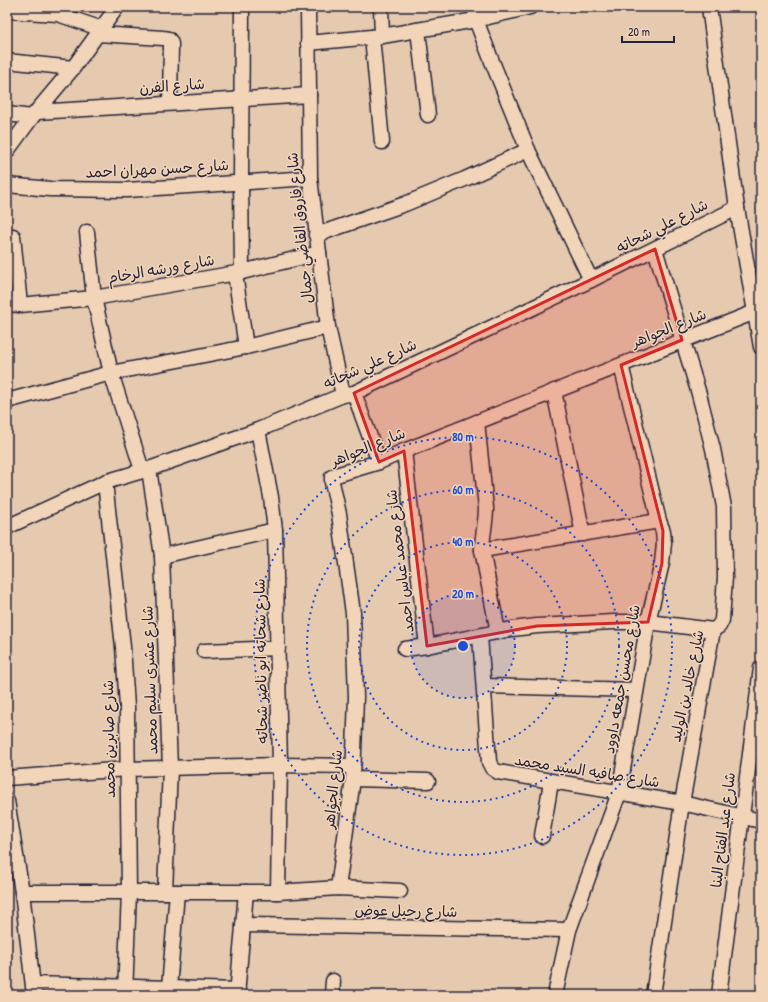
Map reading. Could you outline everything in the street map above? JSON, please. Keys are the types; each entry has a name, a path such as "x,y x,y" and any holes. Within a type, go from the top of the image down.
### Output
{"street":[{"path":"7,151 34,115 73,68 117,7"},
{"path":"242,7 241,182 238,273 246,347"},
{"name":"شارع فاروق القاضي جمال","path":"308,7 310,178 328,327 348,394 379,462"},
{"path":"381,7 377,36 382,142"},
{"path":"308,42 377,36 418,30 476,14 530,7"},
{"path":"709,7 737,208 761,348"},
{"path":"7,11 59,10 100,32 168,38 171,44 170,103"},
{"path":"476,14 490,59 528,150 591,280"},
{"path":"418,30 428,115"},
{"path":"7,61 73,68"},
{"name":"شارع الفرن","path":"7,114 34,115 170,103 309,95"},
{"path":"316,235 405,204 466,179 528,150"},
{"name":"شارع حسن مهران احمد","path":"7,185 50,189 127,190 310,178"},
{"name":"شارع علي شحاته","path":"7,527 105,482 146,470 258,430 348,394 591,280 737,208"},
{"name":"شارع عشرى سليم محمد","path":"87,232 94,298 111,373 146,470 162,556 170,768 171,892 168,988"},
{"path":"12,236 13,304"},
{"name":"شارع خالد بن الوليد","path":"654,995 682,804 713,630 719,626 722,620 725,577 724,507 714,449 655,249"},
{"name":"شارع ورشه الرخام","path":"13,304 94,298 238,273 319,253"},
{"name":"شارع الجواهر","path":"338,888 353,772 356,697 353,613 340,514 332,478 336,475 379,462 404,450 755,312"},
{"path":"7,401 111,373 246,347 328,327"},
{"name":"شارع محسن جمعه داوود","path":"555,995 569,930 618,793 648,622 662,563 664,543 663,531 658,521 621,365"},
{"path":"554,391 583,534"},
{"path":"477,422 486,508 486,518 482,537 482,550 498,632"},
{"name":"شارع شحاته ابو ناصر شحاته","path":"258,430 271,497 275,530 280,765 278,892"},
{"name":"شارع محمد عباس احمد","path":"404,450 427,646 404,649"},
{"name":"شارع صابرين محمد","path":"105,482 123,647 127,707 129,892 125,991"},
{"path":"482,550 658,521"},
{"path":"162,556 275,530"},
{"path":"427,646 537,626 613,622 648,622 713,630"},
{"name":"شارع صافيه السيد محمد","path":"480,636 489,762 492,768 498,772 682,804 761,821"},
{"path":"204,651 278,648"},
{"name":"شارع عبد الفتاح البنا","path":"719,995 761,668"},
{"path":"484,686 636,690"},
{"path":"7,778 127,769 280,765 428,781"},
{"path":"542,836 551,782"},
{"path":"7,801 22,892 33,989 125,991 168,988 238,992 246,892"},
{"path":"22,892 278,892 338,888 400,892"},
{"name":"شارع رحيل عوض","path":"243,925 569,930"},
{"path":"332,995 333,980"}],"highlighted area":[{"path":"655,249 682,340 621,365 663,531 662,563 648,622 537,626 427,646 404,451 379,462 354,393"}]}
